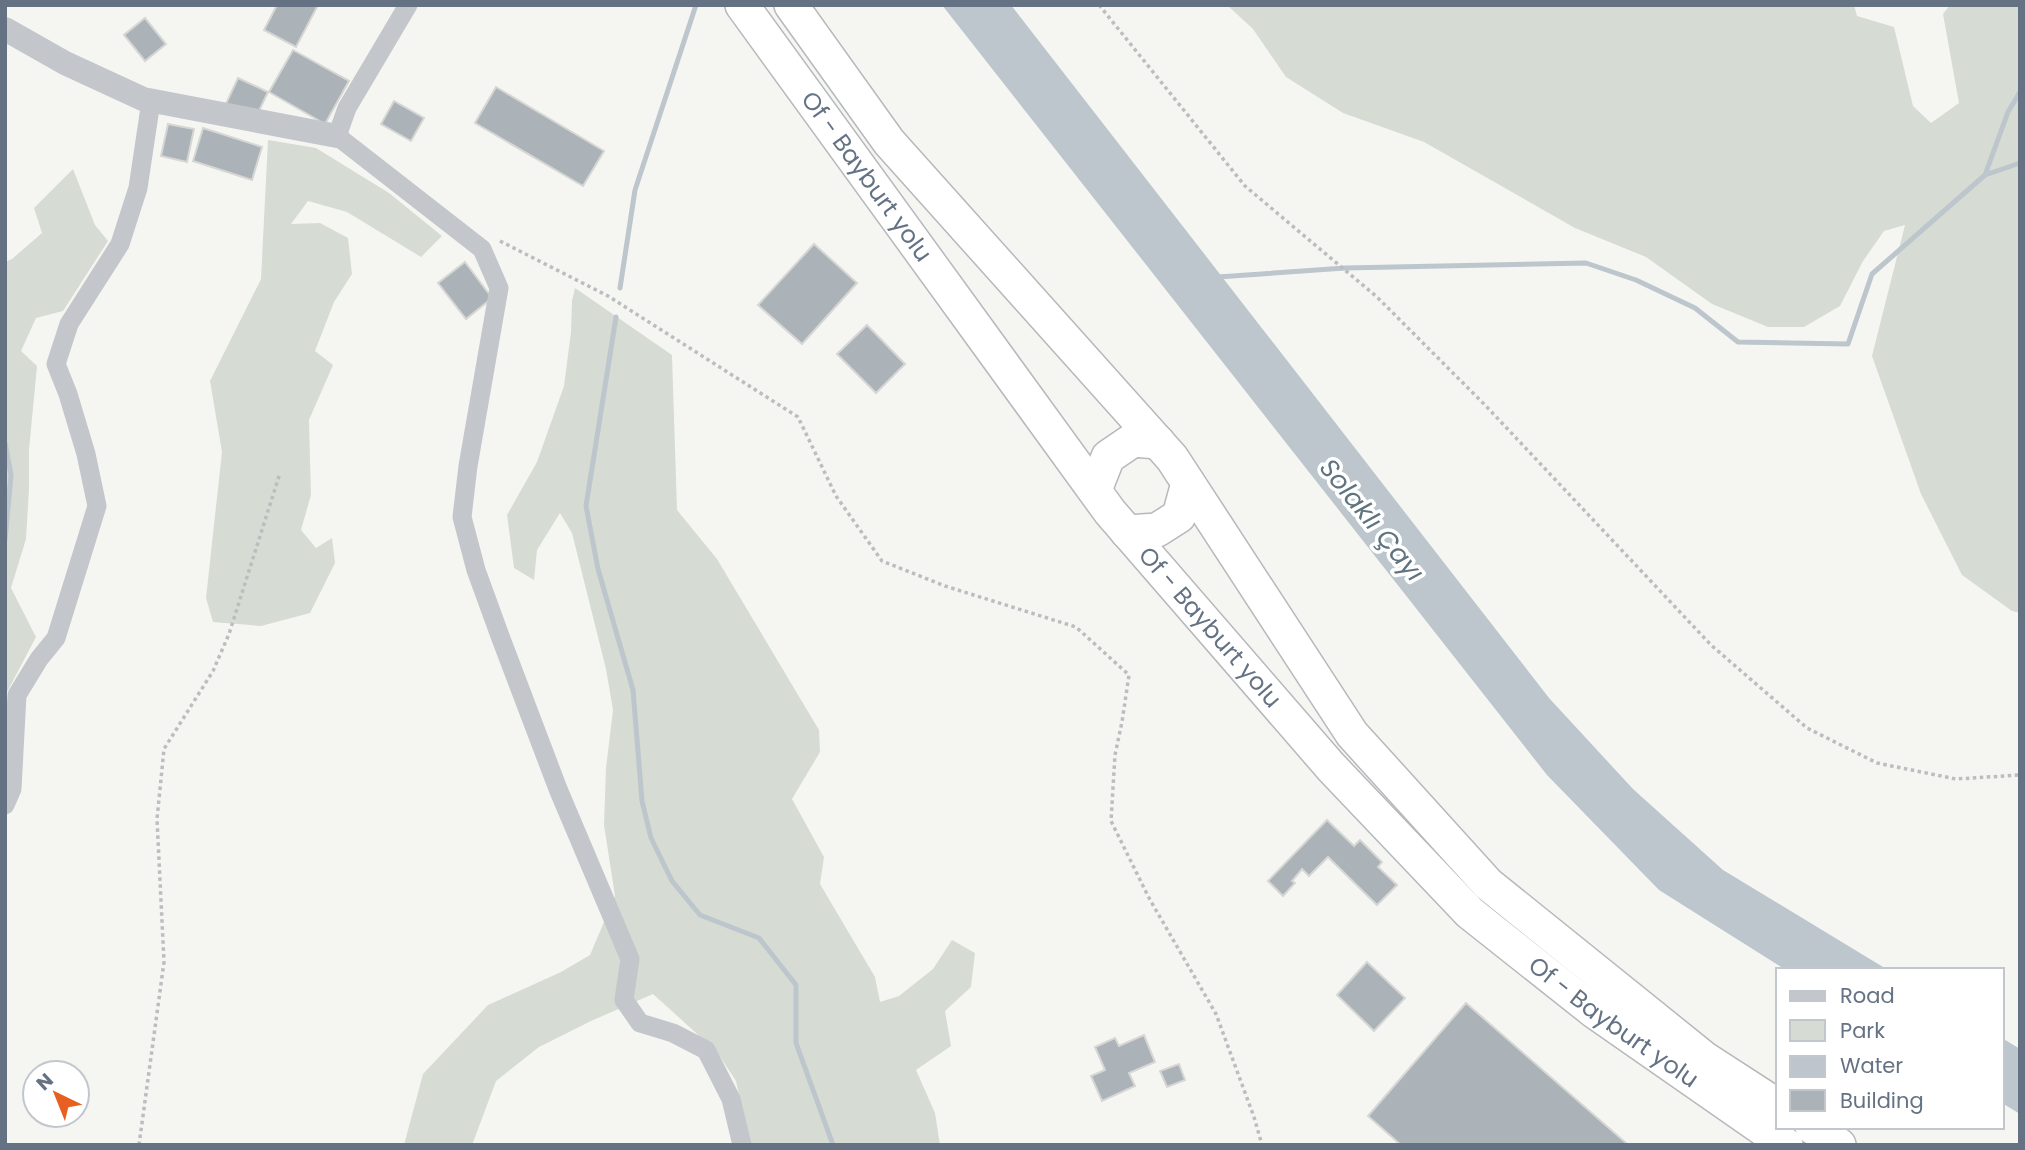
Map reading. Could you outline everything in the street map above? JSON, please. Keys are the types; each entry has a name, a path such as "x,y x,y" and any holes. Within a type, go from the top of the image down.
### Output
{"highway":[{"name":"Of - Bayburt yolu","path":"742,5 1095,490 1127,531 1331,767 1470,913 1595,1012 1786,1145"},
{"name":"Of - Bayburt yolu","path":"791,5 889,142 1172,458 1352,734 1488,884 1704,1058 1776,1105"},
{"path":"1095,490 1108,457 1133,440 1158,442"},
{"path":"1127,531 1157,530 1178,516 1188,483"},
{"path":"1815,1129 1839,1145"}],"street":[{"path":"337,136 347,108 408,5"},
{"path":"5,29 65,63 143,99 337,136 482,249 499,288 468,466 462,517 476,570 558,789 630,959 624,1000 640,1023 673,1033 706,1050 731,1099 742,1145"},
{"path":"5,805 12,789 17,695 39,659 56,638 97,506 86,454 56,363 69,324 120,244 138,188 151,101"}],"path":[{"path":"1099,5 1245,186 1377,297 1494,415 1712,645 1807,728 1877,762 1956,779 2020,775"},
{"path":"497,239 608,296 798,417 836,496 882,561 945,586 1076,627 1129,675 1115,755 1111,821 1149,898 1216,1014 1262,1145"},
{"path":"139,1145 164,962 157,819 164,748 213,671 229,634 280,473"}],"green space":[{"path":"1227,5 1854,5 1857,16 1894,27 1913,106 1931,123 1959,103 1943,14 1950,5 2020,5 2020,613 2012,611 1962,575 1921,494 1872,356 1905,225 1884,231 1863,261 1840,306 1804,327 1768,327 1712,304 1646,257 1575,228 1424,142 1343,113 1286,77 1253,29"},
{"path":"268,140 316,148 389,193 442,236 421,257 347,212 308,201 291,224 320,223 348,238 352,274 334,302 315,351 333,365 309,420 311,495 301,530 316,548 332,538 335,563 310,613 261,626 213,622 206,598 222,452 210,381 261,279"},
{"path":"73,169 95,225 108,241 63,311 36,318 21,351 37,366 29,450 26,539 11,588 36,637 6,694 5,729 5,262 42,233 34,208"},
{"path":"575,288 672,355 677,510 717,559 819,730 820,752 792,799 824,857 820,884 875,977 880,1002 899,996 933,969 952,940 975,953 971,987 945,1011 951,1046 916,1070 935,1113 940,1145 750,1145 736,1081 717,1052 653,994 539,1047 496,1081 472,1145 404,1145 423,1074 488,1005 561,972 590,955 615,896 604,825 606,768 613,710 606,669 572,533 560,513 537,550 534,580 514,568 507,515 537,462 564,386"}],"water":[{"name":"Solaklı Çayı","path":"942,5 1011,5 1549,698 1633,789 1723,870 1885,968 1783,968 1659,890 1547,775"},
{"path":"2004,1039 2020,1049 2020,1114 2004,1104"}],"building":[{"path":"277,5 318,5 296,47 264,30"},
{"path":"145,18 166,44 145,61 124,35"},
{"path":"293,50 349,81 325,124 269,92"},
{"path":"238,78 268,92 256,117 224,108"},
{"path":"496,87 604,151 583,186 475,123"},
{"path":"394,101 424,118 411,141 381,124"},
{"path":"168,124 194,129 187,162 161,156"},
{"path":"203,128 262,147 252,180 193,161"},
{"path":"814,244 857,283 802,344 758,305"},
{"path":"465,262 492,298 466,319 438,283"},
{"path":"867,325 905,364 876,393 837,354"},
{"path":"1327,820 1354,846 1360,840 1382,862 1378,867 1397,885 1377,905 1328,857 1309,876 1302,869 1292,881 1295,883 1283,896 1268,881"},
{"path":"1367,962 1405,998 1374,1031 1337,995"},
{"path":"1466,1003 1626,1143 1625,1145 1401,1145 1368,1116"},
{"path":"1144,1035 1155,1062 1129,1073 1135,1086 1102,1101 1091,1076 1105,1070 1095,1047 1115,1038 1119,1046"},
{"path":"1179,1064 1185,1080 1167,1087 1160,1071"}],"waterway":[{"path":"620,288 635,190 696,5"},
{"path":"1218,277 1345,268 1586,263 1636,280 1695,308 1738,342 1848,344 1872,274 1985,175 2008,112 2020,92"},
{"path":"1985,175 2020,163"},
{"path":"616,317 586,506 598,569 633,690 642,801 651,838 672,881 700,915 759,938 796,985 796,1043 833,1145"},
{"path":"5,443 11,475 5,540"}]}
